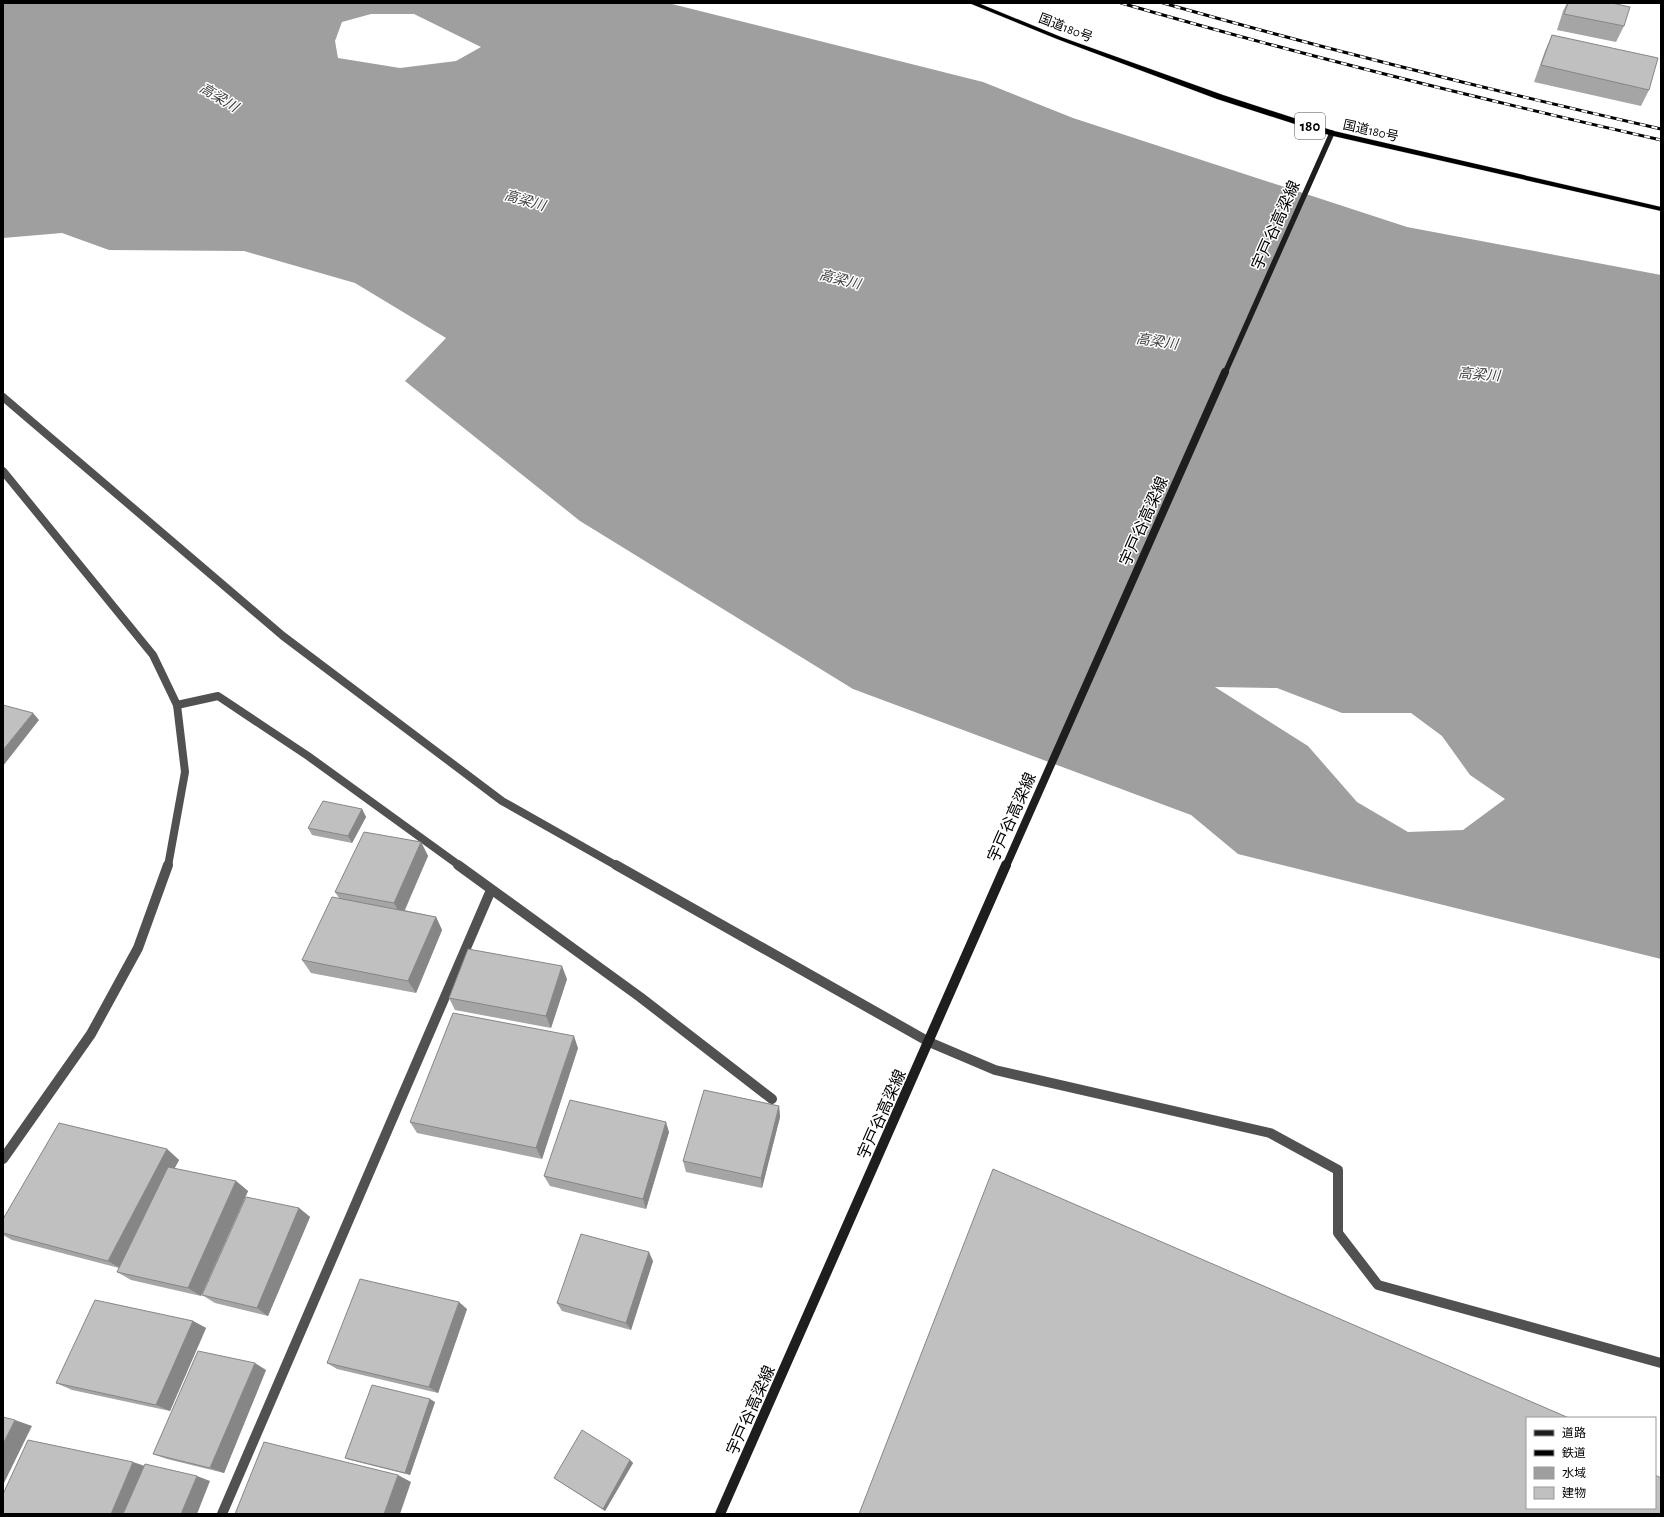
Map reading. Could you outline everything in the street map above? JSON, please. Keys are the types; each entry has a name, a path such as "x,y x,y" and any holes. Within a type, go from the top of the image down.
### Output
{"highway":[{"name":"国道180号","path":"972,3 1058,38 1212,94 1332,133 1661,209"}],"main road":[{"name":"宇戸谷高梁線","path":"720,1514 929,1042 942,1009 1332,133"}],"street":[{"path":"3,397 283,636 502,801 929,1042 995,1070 1270,1133 1338,1170 1338,1233 1378,1285 1661,1363"},
{"path":"3,471 153,655 177,705 185,772 170,861 138,948 91,1034 3,1160"},
{"path":"177,705 218,696 308,756 640,997 772,1099"},
{"path":"222,1514 491,890"}],"water":[{"name":"高梁川","path":"3,3 668,3 983,82 1073,118 1407,227 1661,275 1661,959 1238,854 1191,815 853,689 580,521 405,381 446,338 355,283 244,251 109,250 62,233 3,238","holes":["371,14 414,14 481,47 456,61 400,68 338,58 335,41 342,22","1215,687 1277,688 1342,713 1411,713 1442,736 1470,775 1505,799 1463,830 1408,832 1357,802 1308,746"]}],"building":[{"path":"1568,3 1612,3 1630,7 1624,26 1564,14"},
{"path":"1552,35 1658,58 1649,90 1541,65"},
{"path":"3,705 33,713 3,750"},
{"path":"323,801 362,809 348,836 308,828"},
{"path":"364,832 421,842 394,903 335,892"},
{"path":"332,897 436,917 408,981 302,960"},
{"path":"468,949 562,966 546,1016 449,998"},
{"path":"453,1013 574,1036 536,1148 410,1122"},
{"path":"704,1090 779,1106 761,1178 683,1161"},
{"path":"570,1100 666,1122 643,1199 544,1176"},
{"path":"59,1123 167,1149 108,1261 3,1233 3,1219"},
{"path":"168,1167 236,1181 188,1288 117,1272"},
{"path":"993,1169 1567,1417 1526,1417 1526,1509 1656,1509 1656,1476 1661,1478 1661,1514 859,1514"},
{"path":"246,1197 299,1208 257,1308 202,1295"},
{"path":"581,1234 649,1252 626,1323 557,1303"},
{"path":"360,1279 459,1302 429,1387 327,1363"},
{"path":"95,1300 193,1321 156,1405 56,1383"},
{"path":"198,1351 255,1363 210,1468 153,1454"},
{"path":"372,1385 430,1399 405,1473 345,1458"},
{"path":"3,1417 15,1420 3,1444"},
{"path":"582,1430 630,1460 603,1509 554,1478"},
{"path":"28,1440 133,1462 111,1514 3,1514 3,1494"},
{"path":"264,1442 398,1475 384,1514 235,1514"},
{"path":"145,1464 197,1476 181,1514 123,1514"}],"railway":[{"path":"1121,3 1255,41 1390,76 1661,140"},
{"path":"1163,3 1411,69 1661,129"}]}
